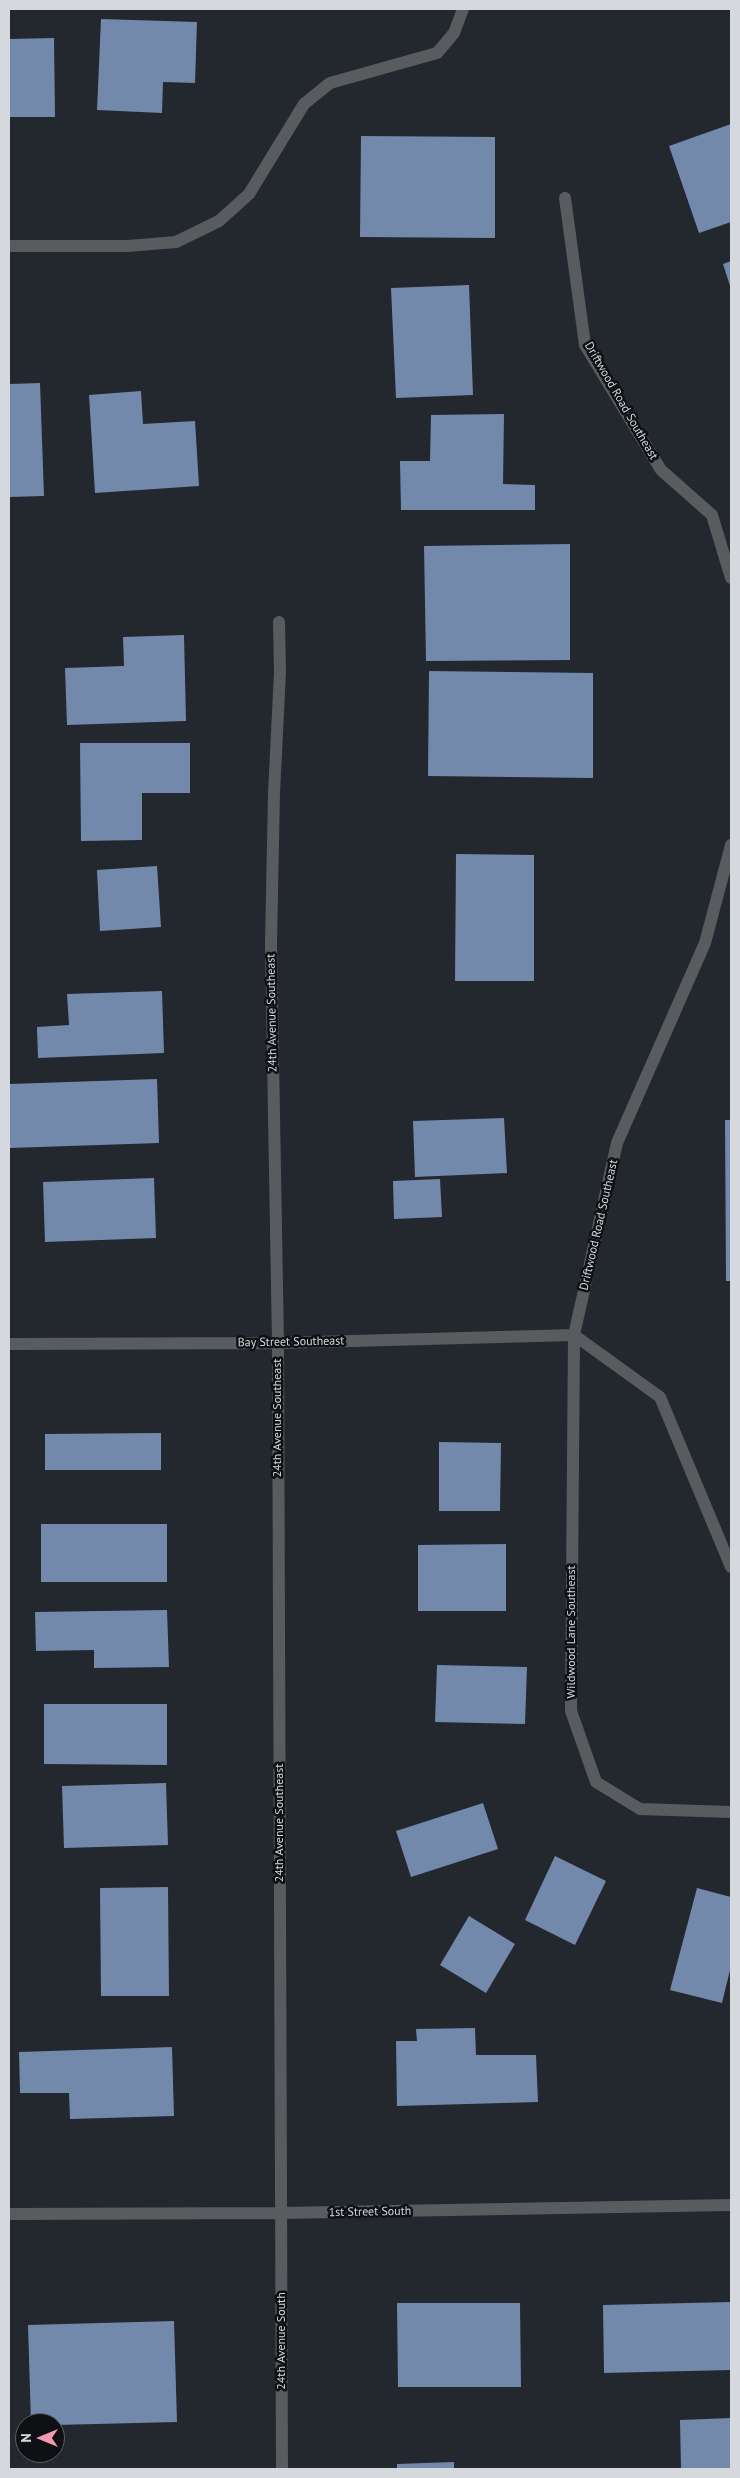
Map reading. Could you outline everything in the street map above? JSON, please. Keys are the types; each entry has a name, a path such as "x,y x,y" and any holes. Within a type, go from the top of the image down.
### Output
{"street":[{"path":"9,246 128,246 176,242 219,221 249,194 304,104 330,83 437,53 454,33 463,9"},
{"name":"Driftwood Road Southeast","path":"565,198 585,345 661,470 712,515 731,578"},
{"name":"24th Avenue Southeast","path":"279,622 280,672 271,943 278,1343 281,2213"},
{"name":"Driftwood Road Southeast","path":"574,1335 617,1143 705,943 731,846"},
{"path":"574,1335 660,1397 731,1567"},
{"name":"Bay Street Southeast","path":"9,1344 278,1343 574,1335"},
{"name":"Wildwood Lane Southeast","path":"574,1335 571,1711 596,1782 640,1809 731,1812"},
{"name":"1st Street South","path":"9,2214 281,2213 731,2205"},
{"name":"24th Avenue South","path":"281,2213 282,2469"}],"building":[{"path":"101,19 197,22 195,83 163,82 162,113 97,110"},
{"path":"54,38 55,117 9,117 9,39"},
{"path":"731,124 731,222 699,233 669,146"},
{"path":"361,136 495,137 495,238 360,237"},
{"path":"731,261 731,289 723,264"},
{"path":"469,285 473,395 396,398 391,288"},
{"path":"40,383 44,496 9,497 9,384"},
{"path":"141,391 143,424 195,421 199,486 95,493 89,395"},
{"path":"504,414 503,484 535,485 535,510 401,510 400,461 430,461 431,415"},
{"path":"570,544 570,660 426,661 424,546"},
{"path":"184,635 186,721 67,725 65,668 124,666 123,637"},
{"path":"429,671 593,673 593,778 428,776"},
{"path":"80,743 190,743 190,793 142,793 142,840 81,841"},
{"path":"456,854 534,855 534,981 455,981"},
{"path":"157,866 161,927 100,931 97,870"},
{"path":"162,991 164,1053 38,1058 37,1027 69,1025 67,994"},
{"path":"157,1079 159,1143 9,1148 9,1084"},
{"path":"504,1118 507,1173 415,1177 413,1121"},
{"path":"725,1120 731,1120 731,1281 726,1281"},
{"path":"154,1178 156,1238 45,1242 43,1182"},
{"path":"440,1179 442,1217 394,1219 393,1181"},
{"path":"161,1433 161,1470 45,1470 45,1434"},
{"path":"439,1442 501,1443 500,1511 439,1511"},
{"path":"41,1524 167,1524 167,1582 41,1582"},
{"path":"506,1544 506,1611 418,1611 418,1545"},
{"path":"167,1610 169,1667 94,1668 94,1650 36,1651 35,1612"},
{"path":"437,1665 527,1667 525,1724 435,1722"},
{"path":"44,1704 167,1704 167,1765 44,1764"},
{"path":"166,1783 168,1845 64,1848 62,1786"},
{"path":"483,1803 498,1849 411,1877 396,1831"},
{"path":"555,1856 606,1881 575,1945 525,1920"},
{"path":"168,1887 169,1996 101,1996 100,1888"},
{"path":"697,1888 731,1897 731,1966 722,2003 670,1990"},
{"path":"469,1916 515,1944 486,1993 440,1965"},
{"path":"475,2028 476,2055 536,2055 538,2102 397,2106 396,2041 417,2041 416,2029"},
{"path":"172,2047 174,2116 70,2119 69,2093 20,2093 19,2052"},
{"path":"731,2302 731,2370 604,2373 603,2305"},
{"path":"397,2303 520,2303 521,2387 398,2387"},
{"path":"174,2321 177,2422 65,2425 65,2413 31,2413 28,2325"},
{"path":"731,2418 731,2469 681,2469 680,2420"},
{"path":"454,2462 454,2469 397,2469 397,2464"}]}
